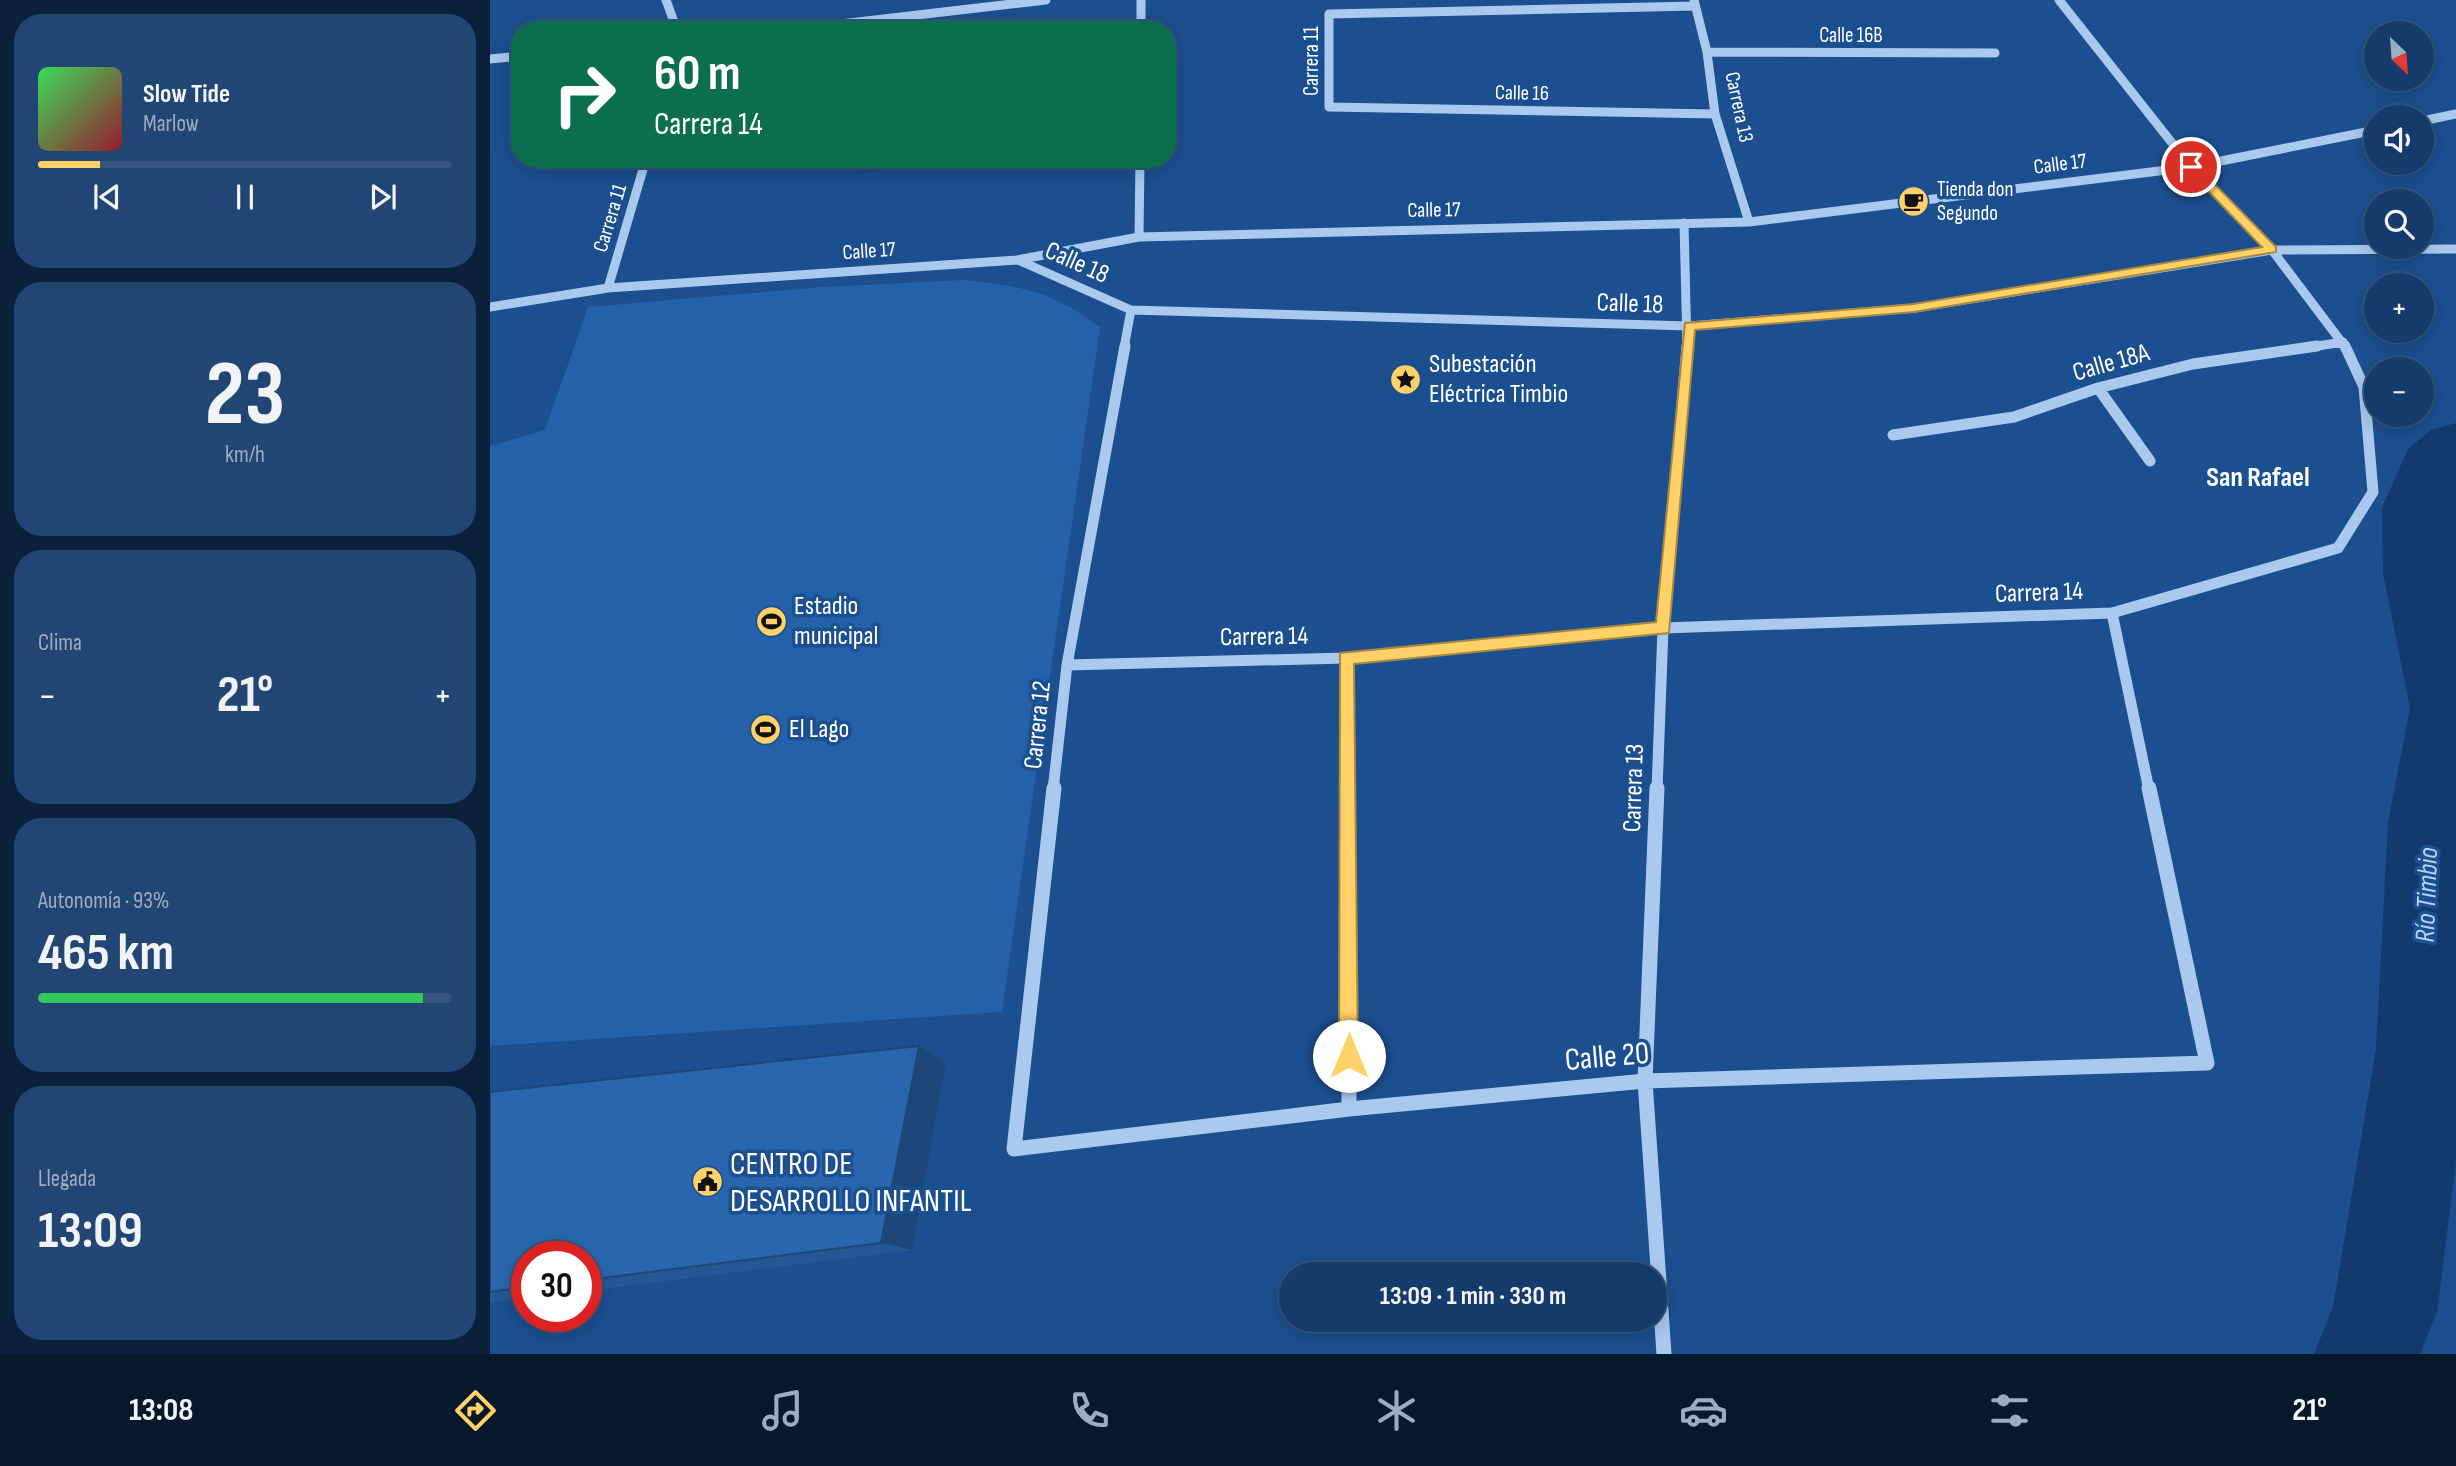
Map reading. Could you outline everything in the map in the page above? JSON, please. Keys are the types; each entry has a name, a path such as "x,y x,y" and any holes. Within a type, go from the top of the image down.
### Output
{"street":[{"path":"666,0 674,21"},
{"path":"866,21 1046,0"},
{"path":"1141,0 1141,21"},
{"name":"Carrera 14","path":"1067,665 1346,658 1663,628 2112,613 2338,548 2373,492 2364,387 2343,342 2272,250 2191,167 2059,0"},
{"name":"Carrera 11","path":"1329,107 1329,14 1694,3"},
{"name":"Carrera 13","path":"1694,3 1707,52 1715,114 1749,222"},
{"name":"Calle 16B","path":"1707,52 1996,53"},
{"path":"490,59 511,57"},
{"name":"Calle 16","path":"1329,107 1715,114"},
{"path":"2434,119 2456,114"},
{"name":"Calle 17","path":"490,307 608,288 1017,260 1139,237 1749,222 2191,167 2364,132"},
{"name":"Carrera 11","path":"608,288 643,168"},
{"path":"1139,237 1140,168"},
{"name":"Carrera 13","path":"1664,1354 1645,1081 1663,628 1689,326 1684,223"},
{"name":"Calle 18","path":"1017,260 1130,310 1689,326 1914,308 2272,250 2456,249"},
{"name":"Carrera 12","path":"1014,1149 1067,665 1130,310"},
{"name":"Calle 18A","path":"1893,435 2014,417 2098,388 2193,364 2343,342"},
{"path":"2098,388 2150,461"},
{"name":"Calle 20","path":"1014,1149 1349,1109 1645,1081 2207,1063 2112,613"},
{"path":"1346,658 1349,1109"}],"shaded area":[{"name":"El Lago","path":"964,280 1035,292 1066,305 1100,327 1002,1012 490,1046 490,446 545,430 588,307 823,287"}],"building":[{"name":"CENTRO DE DESARROLLO INFANTIL","path":"919,1046 881,1243 602,1278 602,1241 511,1241 511,1289 490,1292 490,1092"}],"waterway":[{"name":"Río Timbio","path":"2367,1354 2385,1312 2423,1049 2430,823 2450,708 2420,573 2418,508 2433,468 2456,449"}],"place":[{"name":"Tienda don Segundo","path":"1914,201"},
{"name":"Subestación Eléctrica Timbio","path":"1406,379"},
{"name":"Estadio municipal","path":"771,621"},
{"name":"El Lago","path":"766,729"},
{"name":"CENTRO DE DESARROLLO INFANTIL","path":"707,1182"}],"district":[{"name":"San Rafael","path":"2258,477"}],"route":[{"path":"1349,1056 1346,658 1663,628 1689,326 1914,308 2272,250 2191,167"}]}
